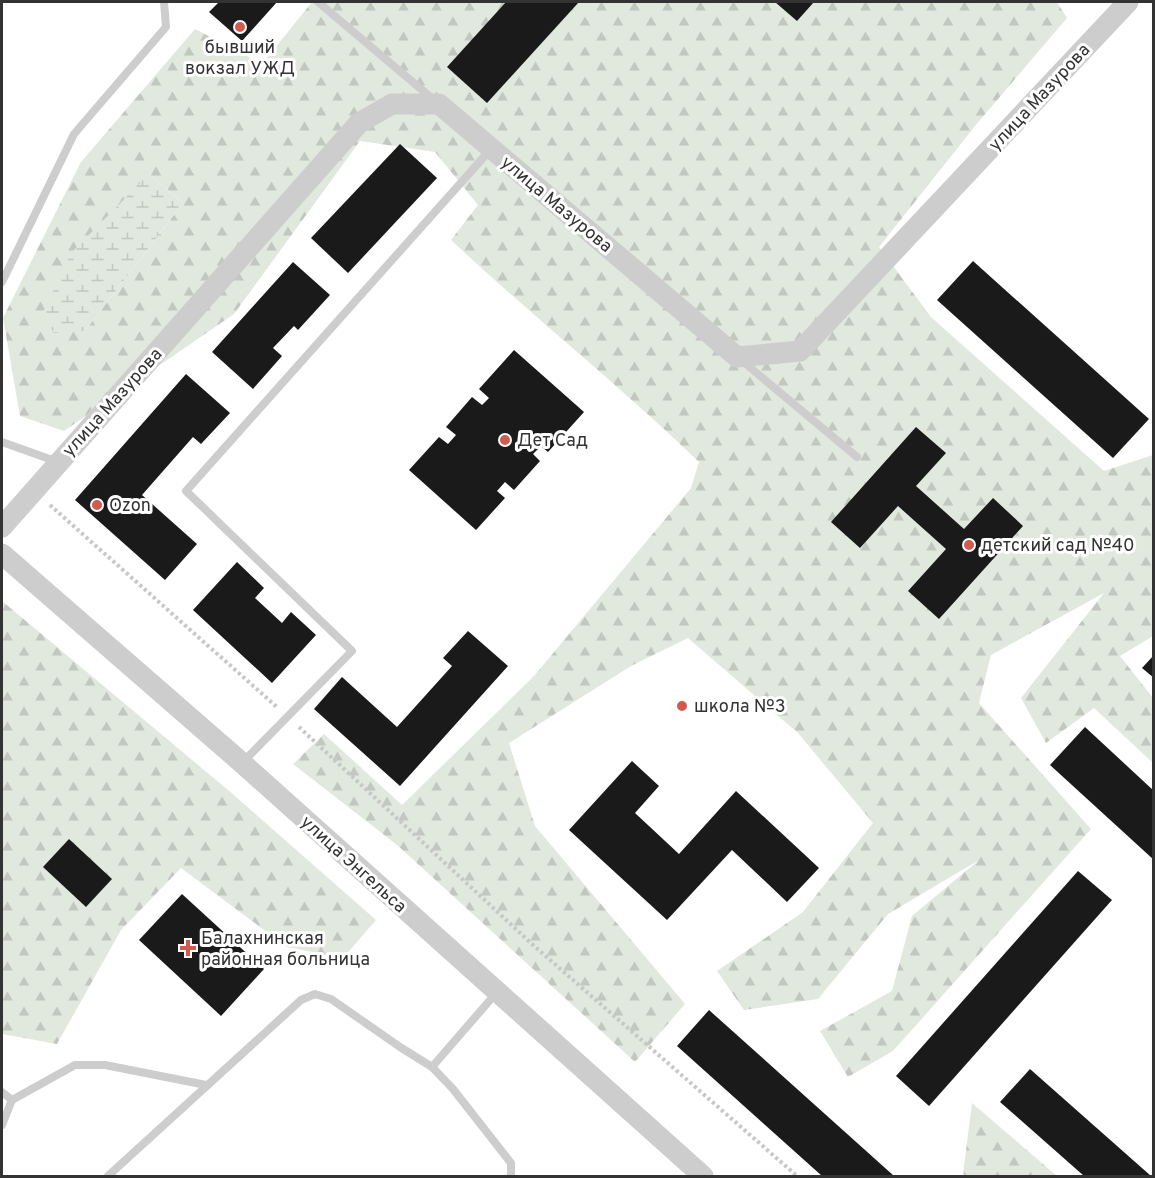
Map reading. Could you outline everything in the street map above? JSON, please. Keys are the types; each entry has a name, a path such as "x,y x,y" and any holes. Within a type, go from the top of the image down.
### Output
{"street":[{"name":"улица Мазурова","path":"2,527 359,123 392,104 439,104 737,357 800,351 1128,2"},
{"name":"улица Энгельса","path":"2,554 242,764 704,1176"}],"lane":[{"path":"2,282 74,134 166,27 164,2"},
{"path":"318,2 439,104"},
{"path":"242,764 352,651 186,491 492,149"},
{"path":"737,357 857,457"},
{"path":"2,442 59,462"},
{"path":"432,1067 497,991"},
{"path":"108,1176 206,1084 301,1000 315,994 331,999 432,1067 453,1089 511,1163 511,1176"},
{"path":"2,1125 12,1100 75,1065 105,1065 206,1084"},
{"path":"2,1092 12,1100"}],"path":[{"path":"34,491 288,717 533,945 797,1176"}],"green space":[{"path":"312,2 1057,2 1067,18 975,126 879,247 931,317 1104,471 1153,455 1153,636 1120,656 1153,698 1153,763 1094,708 1046,743 1021,698 1104,593 991,655 979,703 1091,829 893,1051 848,1077 820,1031 892,991 912,916 979,860 888,914 818,999 744,1010 717,971 803,912 873,823 798,733 688,638 631,666 509,743 535,826 685,1004 635,1062 397,845 293,764 324,734 402,805 534,676 691,488 699,462 451,240 478,205 435,152 360,141 234,314 64,431 20,416 3,318 81,162 195,29 262,64","holes":["149,174 183,203 85,331"]},
{"path":"149,174 183,203 85,331 54,333 42,314 71,253"},
{"path":"2,601 228,790 376,920 343,958 287,947 181,868 121,930 57,1044 2,1034"},
{"path":"972,1103 1057,1176 967,1176 963,1174"}],"building":[{"name":"бывший вокзал УЖД","path":"219,2 277,2 242,41 209,12"},
{"path":"506,2 579,2 487,103 447,67"},
{"path":"775,2 814,2 797,21"},
{"path":"400,144 437,178 348,273 311,238"},
{"path":"973,261 1149,419 1113,458 937,300"},
{"path":"293,262 330,295 298,330 294,326 273,348 282,356 253,389 212,352"},
{"name":"Дет Сад","path":"514,350 584,412 548,452 541,446 533,454 540,461 514,490 505,482 497,491 505,498 476,530 409,470 439,437 448,444 456,435 446,427 472,397 482,405 489,398 479,389"},
{"path":"186,374 230,413 201,444 193,437 142,495 197,544 165,580 75,500"},
{"path":"916,427 946,453 916,486 964,529 993,498 1023,526 939,619 908,591 946,549 898,506 860,548 831,522"},
{"path":"237,562 264,588 255,598 282,623 291,612 316,635 272,683 193,610"},
{"path":"468,631 508,666 400,786 314,709 342,677 397,727 452,666 443,658"},
{"path":"1154,655 1154,678 1142,668"},
{"path":"1085,727 1154,791 1154,860 1050,765"},
{"path":"632,761 659,786 635,813 679,854 736,791 819,868 787,902 732,850 667,920 569,830"},
{"path":"69,839 112,879 86,907 43,867"},
{"path":"1078,871 1112,900 929,1106 896,1076"},
{"path":"182,894 264,969 221,1016 139,940"},
{"path":"709,1010 894,1176 822,1176 677,1046"},
{"path":"1030,1069 1151,1176 1084,1176 1000,1102"}],"place":[{"name":"бывший вокзал УЖД","path":"240,27"},
{"name":"Дет Сад","path":"505,440"},
{"name":"Ozon","path":"97,505"},
{"name":"детский сад №40","path":"969,545"},
{"name":"школа №3","path":"682,706"},
{"name":"Балахнинская районная больница","path":"188,948"}]}
